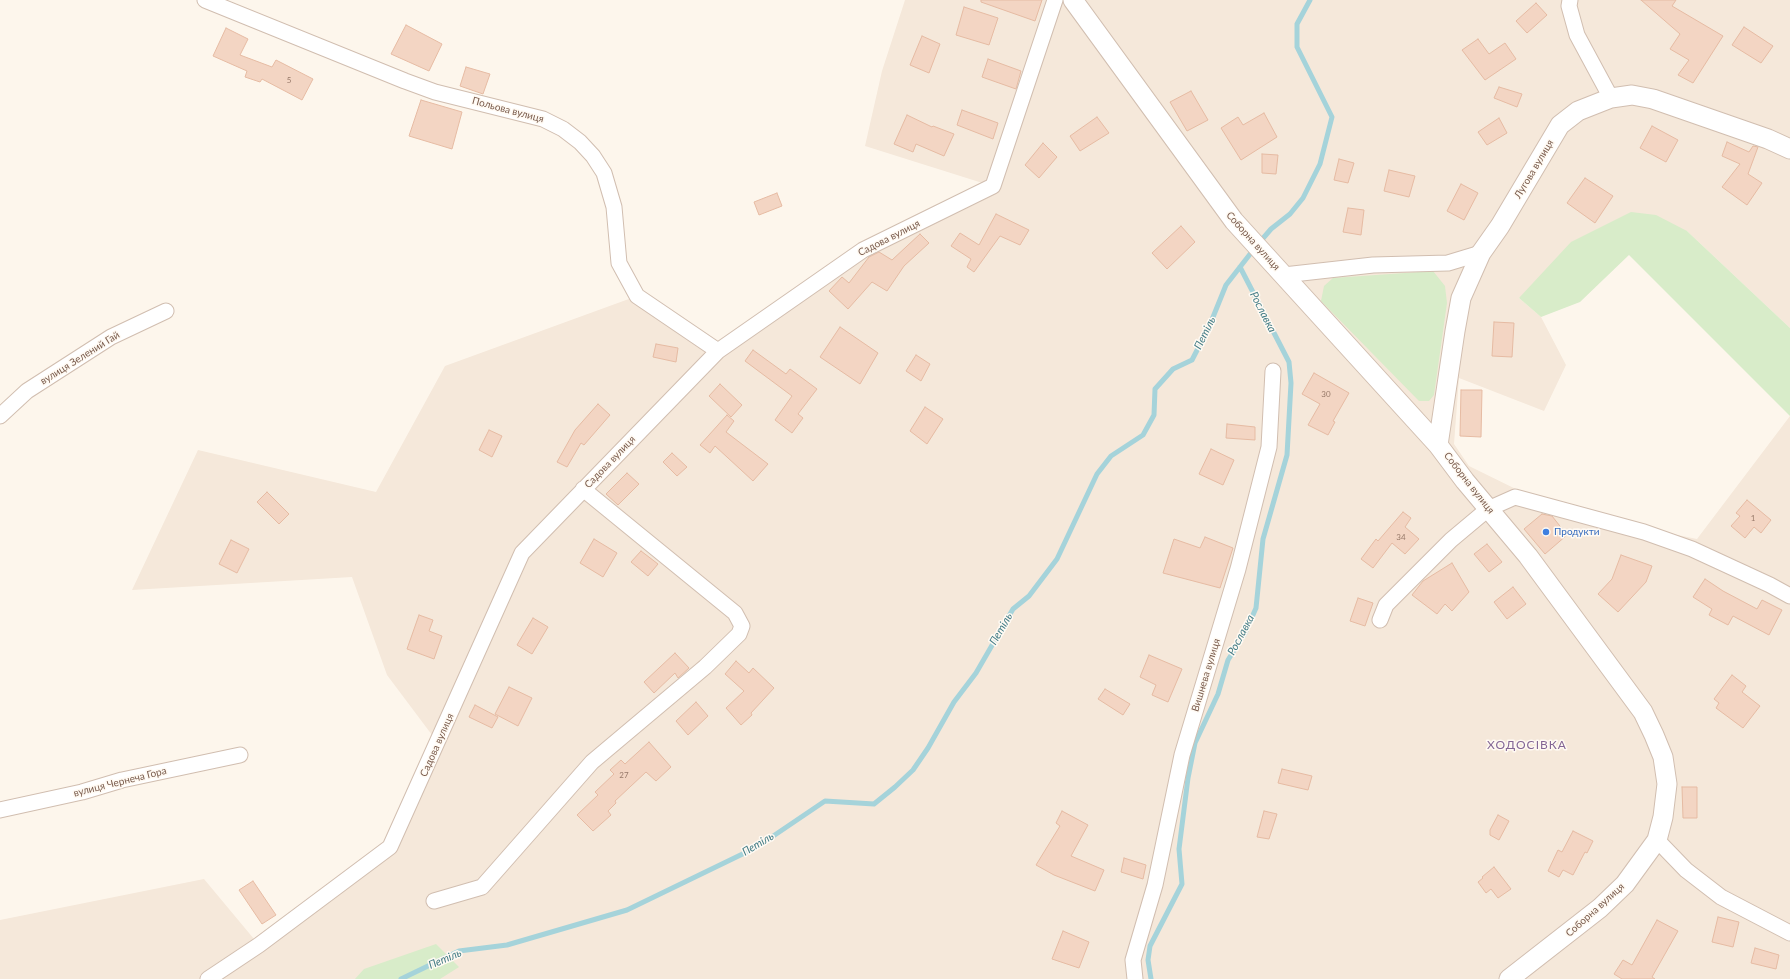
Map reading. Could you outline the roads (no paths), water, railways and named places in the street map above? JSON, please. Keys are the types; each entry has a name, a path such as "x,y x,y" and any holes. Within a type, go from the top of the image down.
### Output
{"street":[{"name":"Польова вулиця","path":"205,0 411,84 435,92 543,119 563,128 593,156 604,174 614,207 619,263 636,296 718,351"},
{"name":"Садова вулиця","path":"208,979 259,945 390,847 522,553 718,351 863,250 993,186 1055,0"},
{"name":"Соборна вулиця","path":"1073,0 1234,221 1438,445 1488,509 1533,562 1643,712 1654,735 1663,757 1667,784 1663,817 1657,840 1625,884 1600,908 1510,979"},
{"path":"1570,0 1569,6 1577,35 1611,98"},
{"name":"Лугова вулиця","path":"1438,445 1454,331 1461,298 1481,253 1500,226 1560,125 1578,111 1611,98 1632,95 1653,99 1768,139 1790,149"},
{"path":"1279,270 1448,263 1481,253"},
{"name":"вулиця Зелений Гай","path":"0,416 27,392 111,337 166,311"},
{"name":"Вишнева вулиця","path":"1135,979 1133,960 1155,885 1182,755 1238,569 1269,447 1273,371"},
{"path":"434,901 482,887 592,762 705,667 739,634 742,626 735,613 583,490"},
{"path":"1380,620 1386,606 1451,540 1488,509 1515,497 1644,532 1692,549 1770,585 1790,596"},
{"name":"вулиця Чернеча Гора","path":"0,810 82,792 122,780 240,755"},
{"path":"1657,840 1686,870 1720,897 1790,932"}],"waterway":[{"name":"Петіль","path":"1259,243 1271,229 1290,214 1303,198 1320,164 1332,117 1297,47 1297,24 1310,0"},
{"name":"Петіль","path":"401,979 459,951 507,945 627,910 757,847 825,801 874,804 895,787 913,770 928,748 954,702 976,673 1013,609 1029,596 1057,559 1097,474 1111,456 1143,435 1154,415 1155,389 1173,369 1192,360 1209,327 1226,285 1254,249"},
{"name":"Рославка","path":"1151,979 1148,960 1150,946 1182,884 1179,849 1188,778 1195,743 1218,694 1228,660 1245,633 1256,608 1263,539 1287,455 1291,383 1289,362 1240,267"}],"place":[{"name":"Продукти","path":"1546,532"}],"district":[{"name":"ХОДОСІВКА","path":"1527,745"}]}
